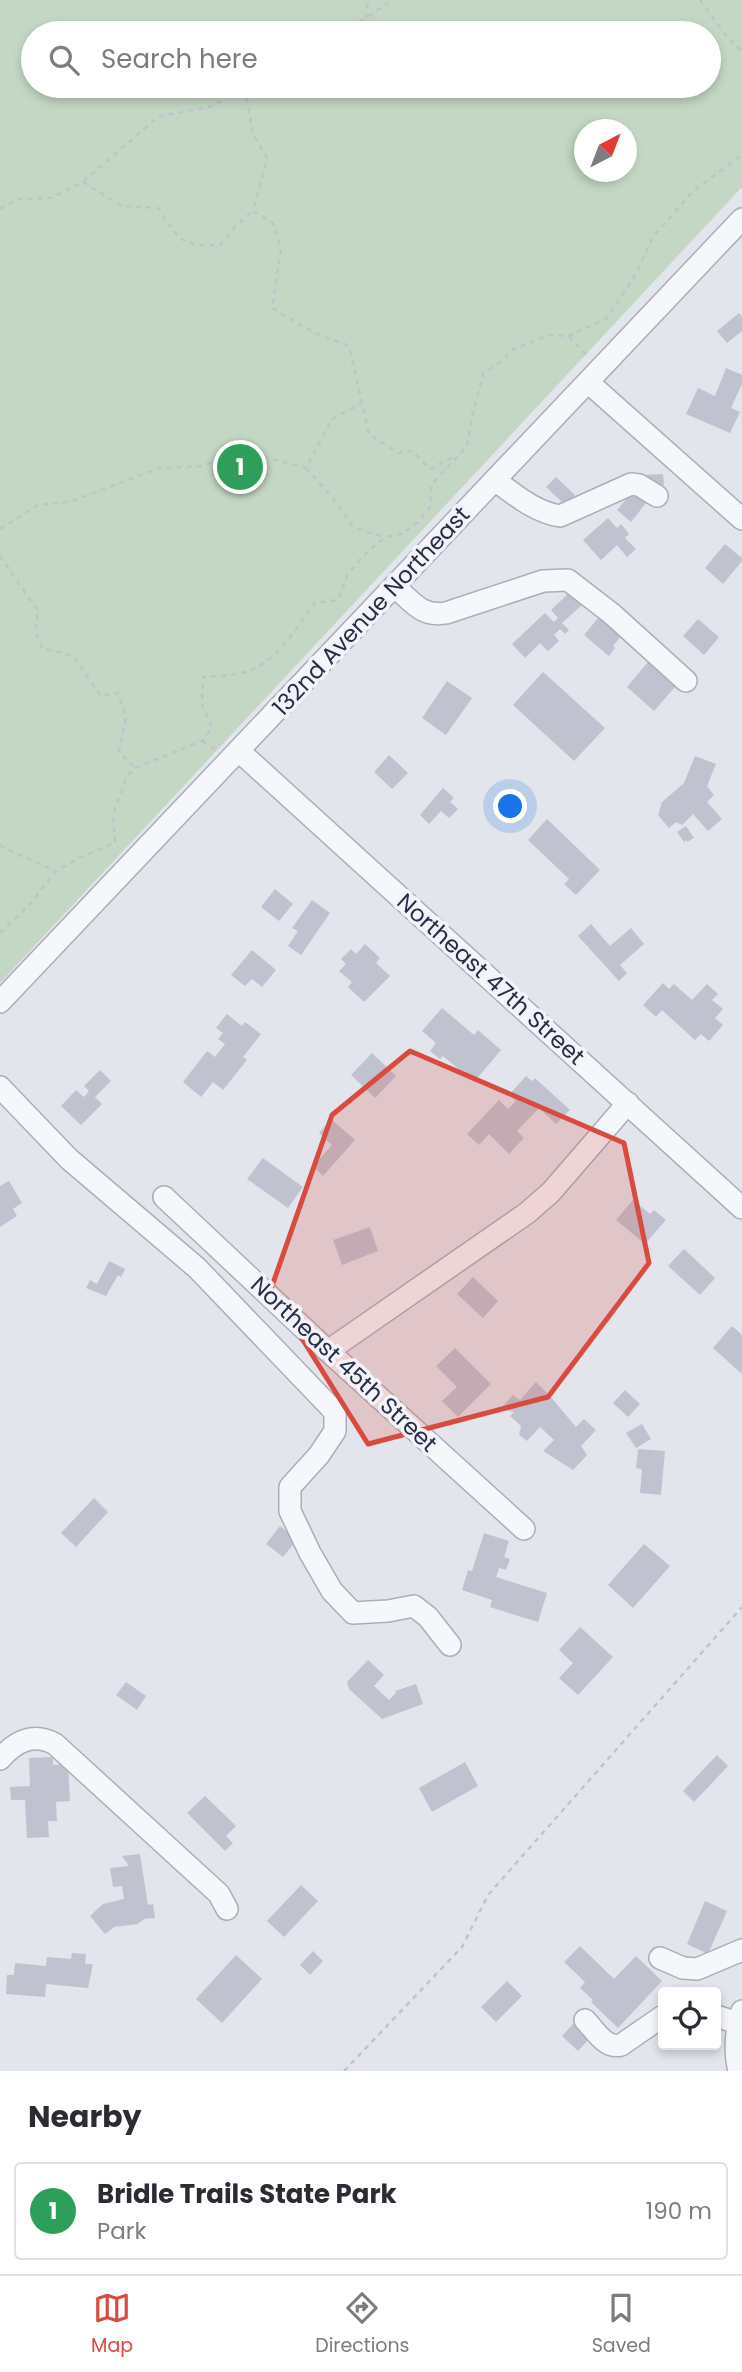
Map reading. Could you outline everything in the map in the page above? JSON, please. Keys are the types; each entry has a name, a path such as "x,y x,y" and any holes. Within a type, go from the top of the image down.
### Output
{"street":[{"name":"132nd Avenue Northeast","path":"0,1002 229,751 395,587 742,219"},
{"path":"594,377 742,519"},
{"path":"495,480 524,502 549,514 560,516 631,484 639,485 657,496"},
{"path":"395,587 421,610 432,615 446,613 543,581 568,580 612,614 686,681"},
{"name":"Northeast 47th Street","path":"229,751 628,1103 742,1208"},
{"path":"0,1087 69,1159 197,1268 335,1412 335,1431 319,1455 290,1487 290,1511 332,1591 353,1613 414,1606 428,1616 450,1645"},
{"path":"328,1351 527,1213 551,1192 628,1103"},
{"name":"Northeast 45th Street","path":"164,1197 524,1529"},
{"path":"0,1759 9,1749 33,1738 46,1739 55,1744 219,1894 227,1909"},
{"path":"660,1958 683,1968 698,1969 742,1950"},
{"path":"721,2016 740,2017 737,2063 739,2071"},
{"path":"585,2020 608,2045 615,2047 658,2019"}],"path":[{"path":"366,18 368,0"},
{"path":"359,21 392,0"},
{"path":"699,0 715,21"},
{"path":"721,29 742,51"},
{"path":"0,209 17,199 51,198 83,182 159,116 210,107 227,98"},
{"path":"83,182 122,206 158,208 178,238 197,246 220,245 253,211 267,159 253,134 248,98"},
{"path":"0,529 38,505 69,502 160,468 202,466 243,451 306,468 354,528 385,537 402,534 418,522 429,507 431,485 467,446 472,412 483,374 513,350 548,335 569,336 607,318 634,276 653,237 693,191 742,155"},
{"path":"253,211 273,223 281,248 272,308 315,333 349,346 369,434 398,453 412,451 430,469 458,454"},
{"path":"569,336 594,377"},
{"path":"306,468 332,419 363,403"},
{"path":"0,933 32,902 55,872 115,843 113,815 127,776 135,768 202,741 212,728 202,705 203,677 243,673 262,664 278,651 315,603 338,600 347,576 362,557 385,537"},
{"path":"0,556 38,611 35,631 42,648 73,656 100,696 118,693 126,718 119,752 135,768"},
{"path":"202,741 229,751"},
{"path":"0,845 19,857 36,859 55,872"},
{"path":"344,2071 462,1947 488,1895 742,1607"}],"highlighted area":[{"path":"410,1051 624,1143 649,1263 548,1397 368,1444 271,1289 332,1115"}],"green space":[{"path":"0,0 742,0 742,187 0,983"}],"building":[{"path":"739,313 742,317 742,331 727,343 717,331"},
{"path":"726,368 742,375 742,384 731,408 740,412 730,433 686,414 698,388 715,396"},
{"path":"663,474 664,485 645,487 644,475"},
{"path":"556,477 575,495 565,505 546,487"},
{"path":"632,492 646,503 631,522 617,510"},
{"path":"608,518 617,528 621,524 629,534 625,538 636,549 627,557 617,545 601,560 583,540"},
{"path":"725,544 742,558 742,561 723,584 705,568"},
{"path":"570,592 582,605 562,623 569,630 565,634 560,629 554,635 559,641 548,651 540,643 525,658 512,644 545,613 554,622 558,618 551,610"},
{"path":"603,612 626,630 613,646 615,648 609,656 584,635"},
{"path":"698,619 719,637 704,655 683,636"},
{"path":"654,655 682,679 654,711 627,687"},
{"path":"543,672 605,728 574,761 513,705"},
{"path":"447,681 472,698 446,735 422,718"},
{"path":"389,755 408,773 392,789 374,772"},
{"path":"695,756 716,764 707,786 714,795 707,802 722,819 708,831 693,814 682,825 676,822 669,828 658,815 662,802 684,783"},
{"path":"443,788 454,798 450,802 458,809 449,818 441,811 429,824 420,815"},
{"path":"547,819 600,870 576,895 564,884 569,879 528,840"},
{"path":"686,826 694,838 684,842 677,832"},
{"path":"275,889 293,904 279,921 261,907"},
{"path":"312,900 330,913 301,955 288,946 298,931 292,928"},
{"path":"591,924 610,946 631,928 644,944 620,965 627,973 619,981 578,936"},
{"path":"365,944 380,958 376,963 390,976 364,1002 348,987 352,982 339,971 346,964 341,959 351,949 356,954"},
{"path":"252,950 276,970 262,987 252,979 245,986 231,975"},
{"path":"663,983 669,989 674,984 692,1000 707,984 718,994 712,1000 723,1009 715,1018 723,1025 709,1041 701,1034 695,1040 662,1010 656,1017 643,1005"},
{"path":"442,1008 474,1035 478,1030 501,1050 474,1082 443,1056 440,1059 430,1051 436,1043 422,1031"},
{"path":"227,1014 242,1026 245,1022 261,1034 243,1057 247,1060 223,1090 213,1082 201,1097 183,1082 207,1051 215,1057 225,1044 218,1039 223,1033 216,1028"},
{"path":"372,1053 396,1076 375,1098 351,1075"},
{"path":"100,1070 111,1081 95,1097 102,1104 81,1125 61,1106 76,1090 84,1097 89,1091 84,1086"},
{"path":"526,1076 532,1081 535,1078 570,1110 556,1124 539,1108 517,1131 524,1138 509,1154 489,1134 479,1145 467,1134 499,1100 508,1109 516,1101 509,1095"},
{"path":"331,1119 355,1140 323,1176 313,1166 332,1145 319,1133"},
{"path":"263,1158 303,1187 288,1208 247,1179"},
{"path":"9,1181 22,1203 13,1209 17,1216 0,1227 0,1186"},
{"path":"633,1200 650,1214 654,1210 666,1220 645,1244 616,1220"},
{"path":"370,1227 378,1251 342,1265 333,1240"},
{"path":"684,1249 715,1278 700,1295 668,1266"},
{"path":"109,1261 125,1269 121,1277 118,1275 106,1296 86,1288 90,1280 97,1284"},
{"path":"473,1277 498,1301 483,1318 457,1294"},
{"path":"732,1326 742,1335 742,1374 713,1348"},
{"path":"455,1348 491,1384 458,1417 442,1401 457,1387 436,1366"},
{"path":"536,1382 576,1427 584,1419 596,1430 581,1446 587,1455 573,1470 543,1451 554,1440 540,1427 527,1441 519,1435 521,1426 510,1416 514,1412 500,1409 513,1395 520,1400"},
{"path":"625,1390 640,1404 628,1417 613,1403"},
{"path":"642,1424 651,1439 636,1448 626,1433"},
{"path":"638,1449 665,1451 661,1495 640,1493 642,1469 636,1468"},
{"path":"94,1498 108,1512 76,1547 61,1533"},
{"path":"280,1526 297,1540 283,1557 266,1544"},
{"path":"484,1533 509,1541 504,1557 510,1559 506,1570 499,1568 496,1577 547,1593 538,1622 490,1607 492,1600 462,1590 468,1570 472,1571"},
{"path":"644,1544 670,1566 633,1608 608,1585"},
{"path":"580,1627 613,1657 578,1695 559,1678 573,1663 559,1650"},
{"path":"368,1660 384,1675 374,1686 389,1700 395,1691 416,1684 423,1704 382,1719 349,1689 347,1682"},
{"path":"126,1682 146,1696 137,1710 116,1695"},
{"path":"717,1755 728,1766 694,1802 683,1791"},
{"path":"53,1757 53,1765 68,1764 70,1801 56,1802 57,1821 48,1821 49,1837 27,1838 25,1800 11,1800 10,1787 30,1786 29,1758"},
{"path":"465,1762 478,1786 432,1812 419,1788"},
{"path":"205,1796 236,1826 226,1836 233,1843 225,1851 187,1813"},
{"path":"140,1854 148,1905 153,1904 155,1918 144,1919 138,1924 114,1927 105,1934 90,1916 103,1904 124,1899 122,1886 113,1887 110,1868 129,1866 122,1856"},
{"path":"301,1885 318,1901 284,1937 267,1921"},
{"path":"705,1901 727,1911 708,1954 687,1944"},
{"path":"580,1946 614,1979 636,1956 662,1981 618,2028 591,2002 593,2000 580,1988 585,1982 564,1962"},
{"path":"313,1951 323,1961 310,1975 300,1965"},
{"path":"72,1953 86,1954 85,1964 93,1964 88,1988 46,1984 45,1997 6,1994 7,1975 14,1975 15,1963 46,1966 47,1957 71,1959"},
{"path":"236,1955 262,1979 222,2023 196,1999"},
{"path":"507,1981 522,1996 496,2022 481,2007"},
{"path":"574,2023 590,2038 578,2051 562,2036"}],"place":[{"name":"Bridle Trails State Park","path":"240,467"}]}
